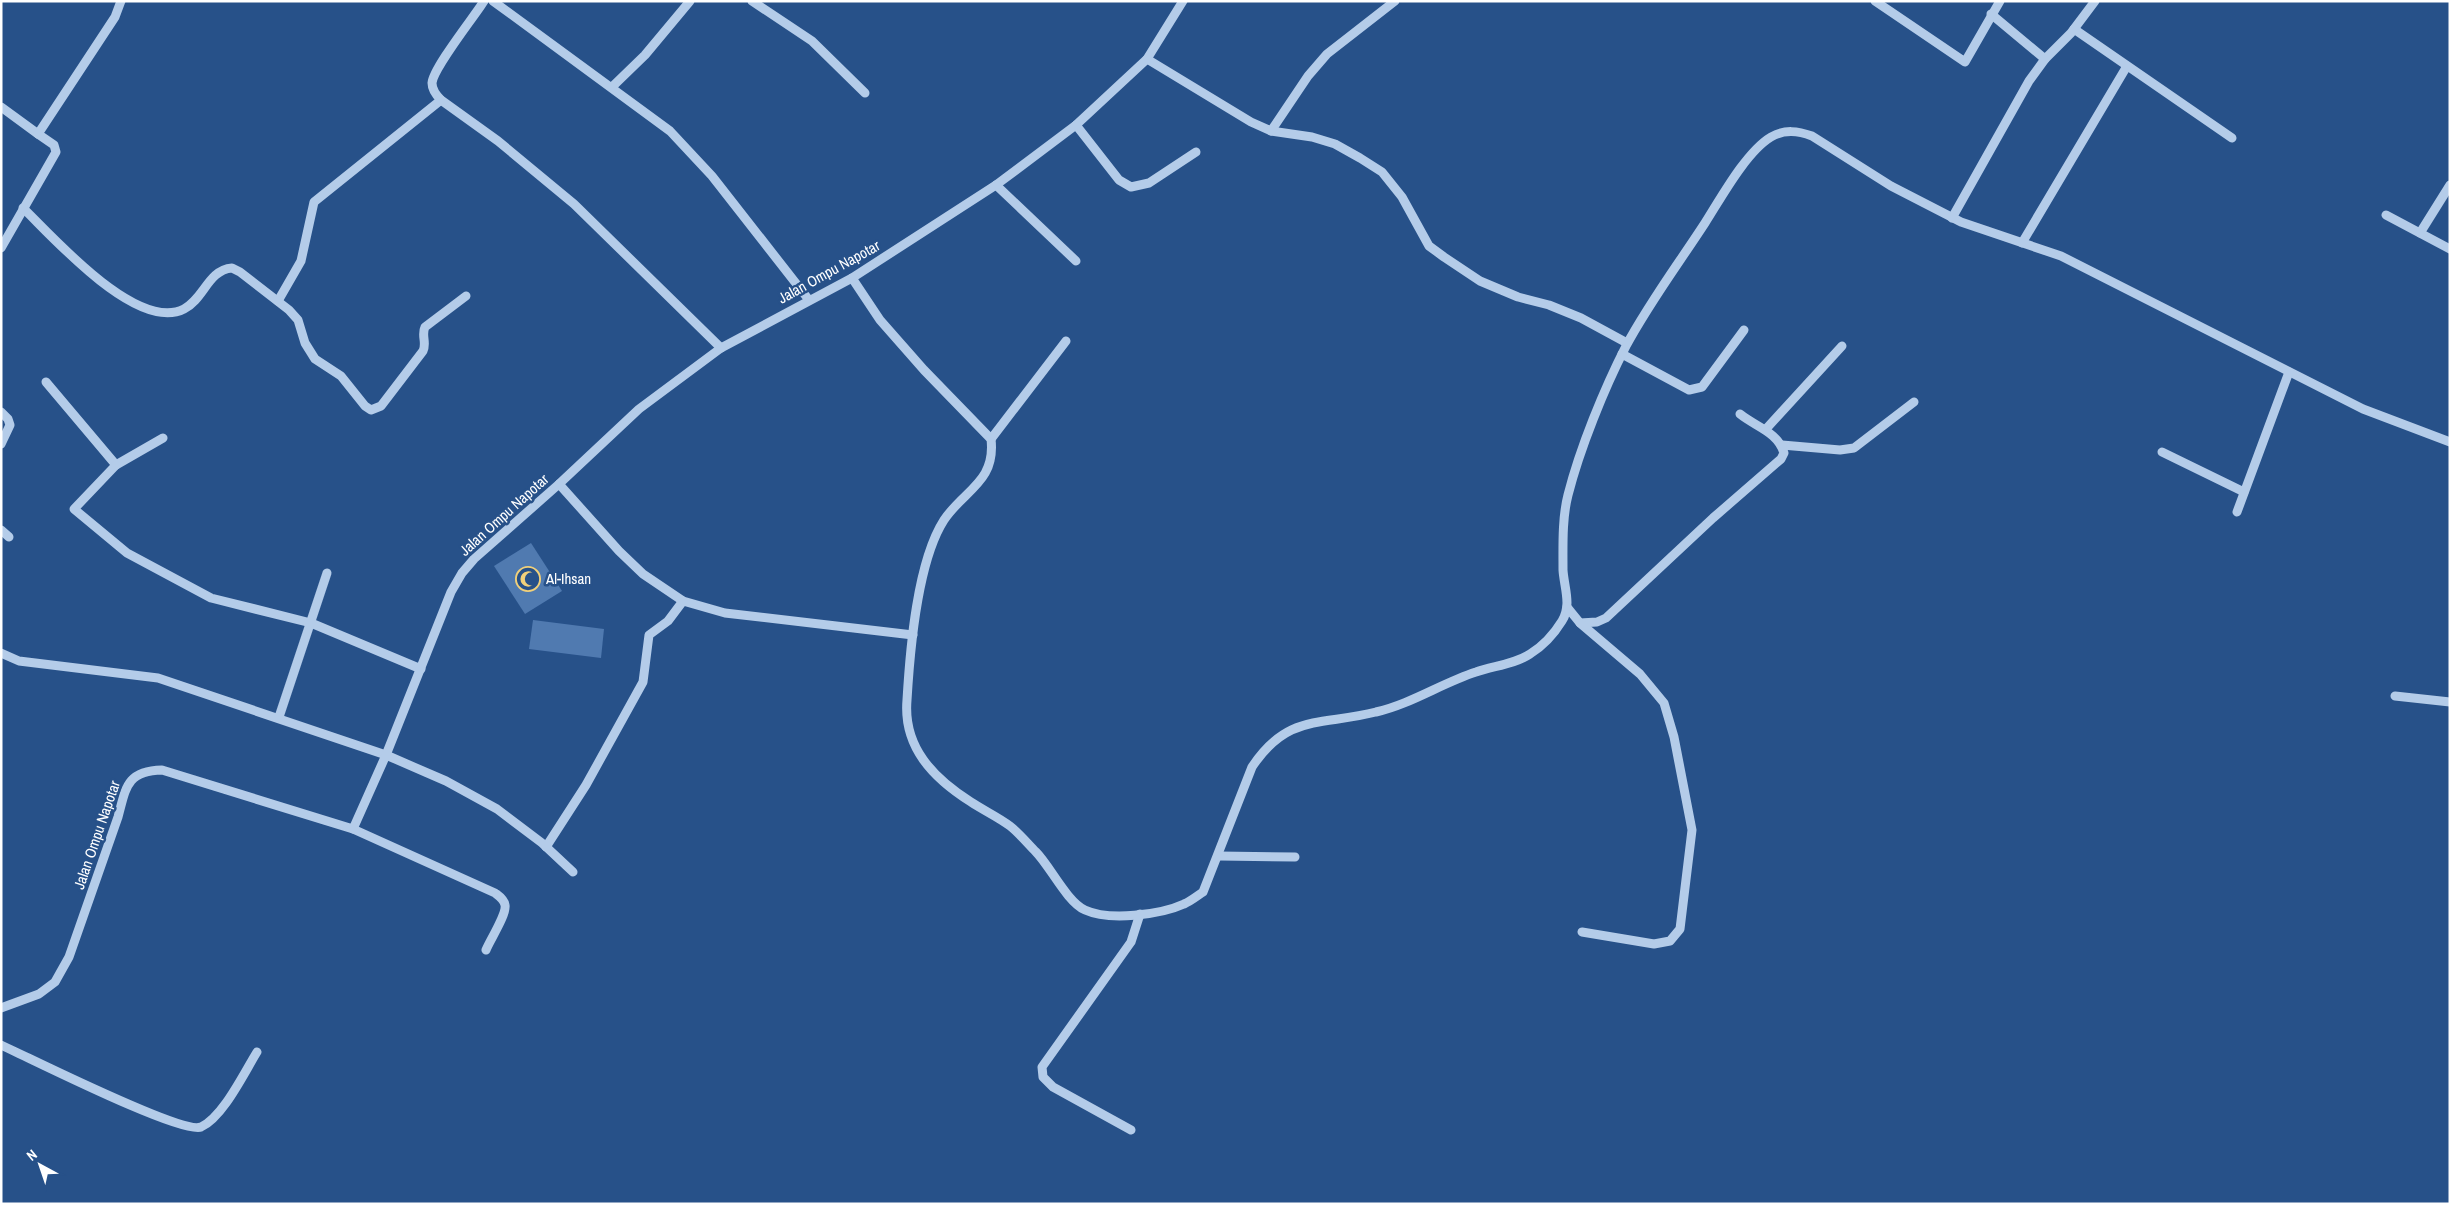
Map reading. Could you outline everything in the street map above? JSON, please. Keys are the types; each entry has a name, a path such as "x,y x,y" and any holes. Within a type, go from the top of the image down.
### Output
{"street":[{"path":"38,134 115,17 121,1"},
{"path":"484,1 437,70 432,84 441,100 498,141 574,204 720,348"},
{"path":"492,1 670,130 712,176 809,300"},
{"path":"612,87 645,55 690,1"},
{"path":"752,1 812,41 866,93"},
{"name":"Jalan Ompu Napotar","path":"1,1008 39,994 55,982 69,957 118,817 123,796 130,781 139,774 148,770 162,770 353,829 386,755 451,592 462,573 487,546 559,484 639,409 720,348 852,278 996,185 1076,125 1147,59 1183,1"},
{"path":"1271,132 1308,76 1327,54 1396,1"},
{"path":"1875,1 1965,62 2000,1"},
{"path":"1952,218 2029,81 2045,59 2074,29 2095,1"},
{"path":"1991,14 2045,59"},
{"path":"2074,29 2232,138"},
{"path":"1147,59 1251,122 1271,132 1312,137 1335,144 1360,158 1382,172 1402,197 1429,246 1444,257 1480,281 1518,297 1549,305 1582,318 1628,343"},
{"path":"2022,243 2127,66"},
{"path":"278,300 301,261 314,202 441,100"},
{"path":"1,107 54,145 56,152 1,248"},
{"path":"1076,125 1119,180 1131,187 1149,183 1196,152"},
{"path":"852,278 880,320 991,440 993,455 984,477 947,516 936,534 926,564 913,635 906,702 909,730 914,748 931,771 968,801 1010,826 1039,855 1053,876 1082,909 1100,915 1140,914 1166,910 1186,904 1203,892 1219,856 1225,834 1252,767 1263,751 1276,738 1306,724 1376,712 1475,672 1528,656 1546,642 1563,619 1567,607 1563,573 1567,498 1578,457 1622,354 1733,180 1757,150 1770,138 1783,132 1799,131 1812,136 1891,186 1952,218 2061,256 2363,409 2450,442"},
{"path":"996,185 1076,261"},
{"path":"2420,233 2450,185"},
{"path":"23,208 90,273 134,304 167,312 183,309 194,301 216,274 232,268 278,300 298,320 305,343 315,359 341,376 366,406 374,411 381,406 423,351 425,345 424,329 466,296"},
{"path":"2386,215 2450,249"},
{"path":"1622,354 1689,390 1698,389 1707,382 1744,330"},
{"path":"991,440 1066,341"},
{"path":"1766,429 1842,346"},
{"path":"2237,512 2289,372"},
{"path":"46,382 116,465"},
{"path":"1782,445 1840,450 1854,448 1914,402"},
{"path":"1,412 8,419 10,425 1,444"},
{"path":"1580,622 1597,622 1617,610 1713,518 1773,467 1784,453 1782,445 1766,429 1754,425 1740,414"},
{"path":"163,438 116,465 73,508 108,540 156,569 211,598 311,623 421,669"},
{"path":"2162,452 2244,492"},
{"path":"559,484 637,568 683,601 725,613 913,635"},
{"path":"1,530 9,537"},
{"path":"279,717 328,573"},
{"path":"546,847 586,785 646,676 646,644 649,635 668,621 683,601"},
{"path":"1567,607 1580,622 1640,674 1664,703 1674,737 1692,830 1680,929 1670,941 1654,944 1582,932"},
{"path":"1,653 19,661 158,678 279,717 386,755 446,781 497,809 546,847 573,872"},
{"path":"2395,696 2450,702"},
{"path":"353,829 494,893 502,899 505,906 504,913 486,950"},
{"path":"1219,856 1295,857"},
{"path":"1131,1130 1053,1087 1043,1077 1042,1067 1131,942 1140,914"},
{"path":"1,1045 141,1109 188,1128 198,1128 208,1123 219,1112 257,1052"}],"building":[{"name":"Al-Ihsan","path":"531,543 562,591 525,614 494,566"},
{"path":"533,620 604,629 601,658 529,649"}],"place":[{"name":"Al-Ihsan","path":"528,579"}]}
